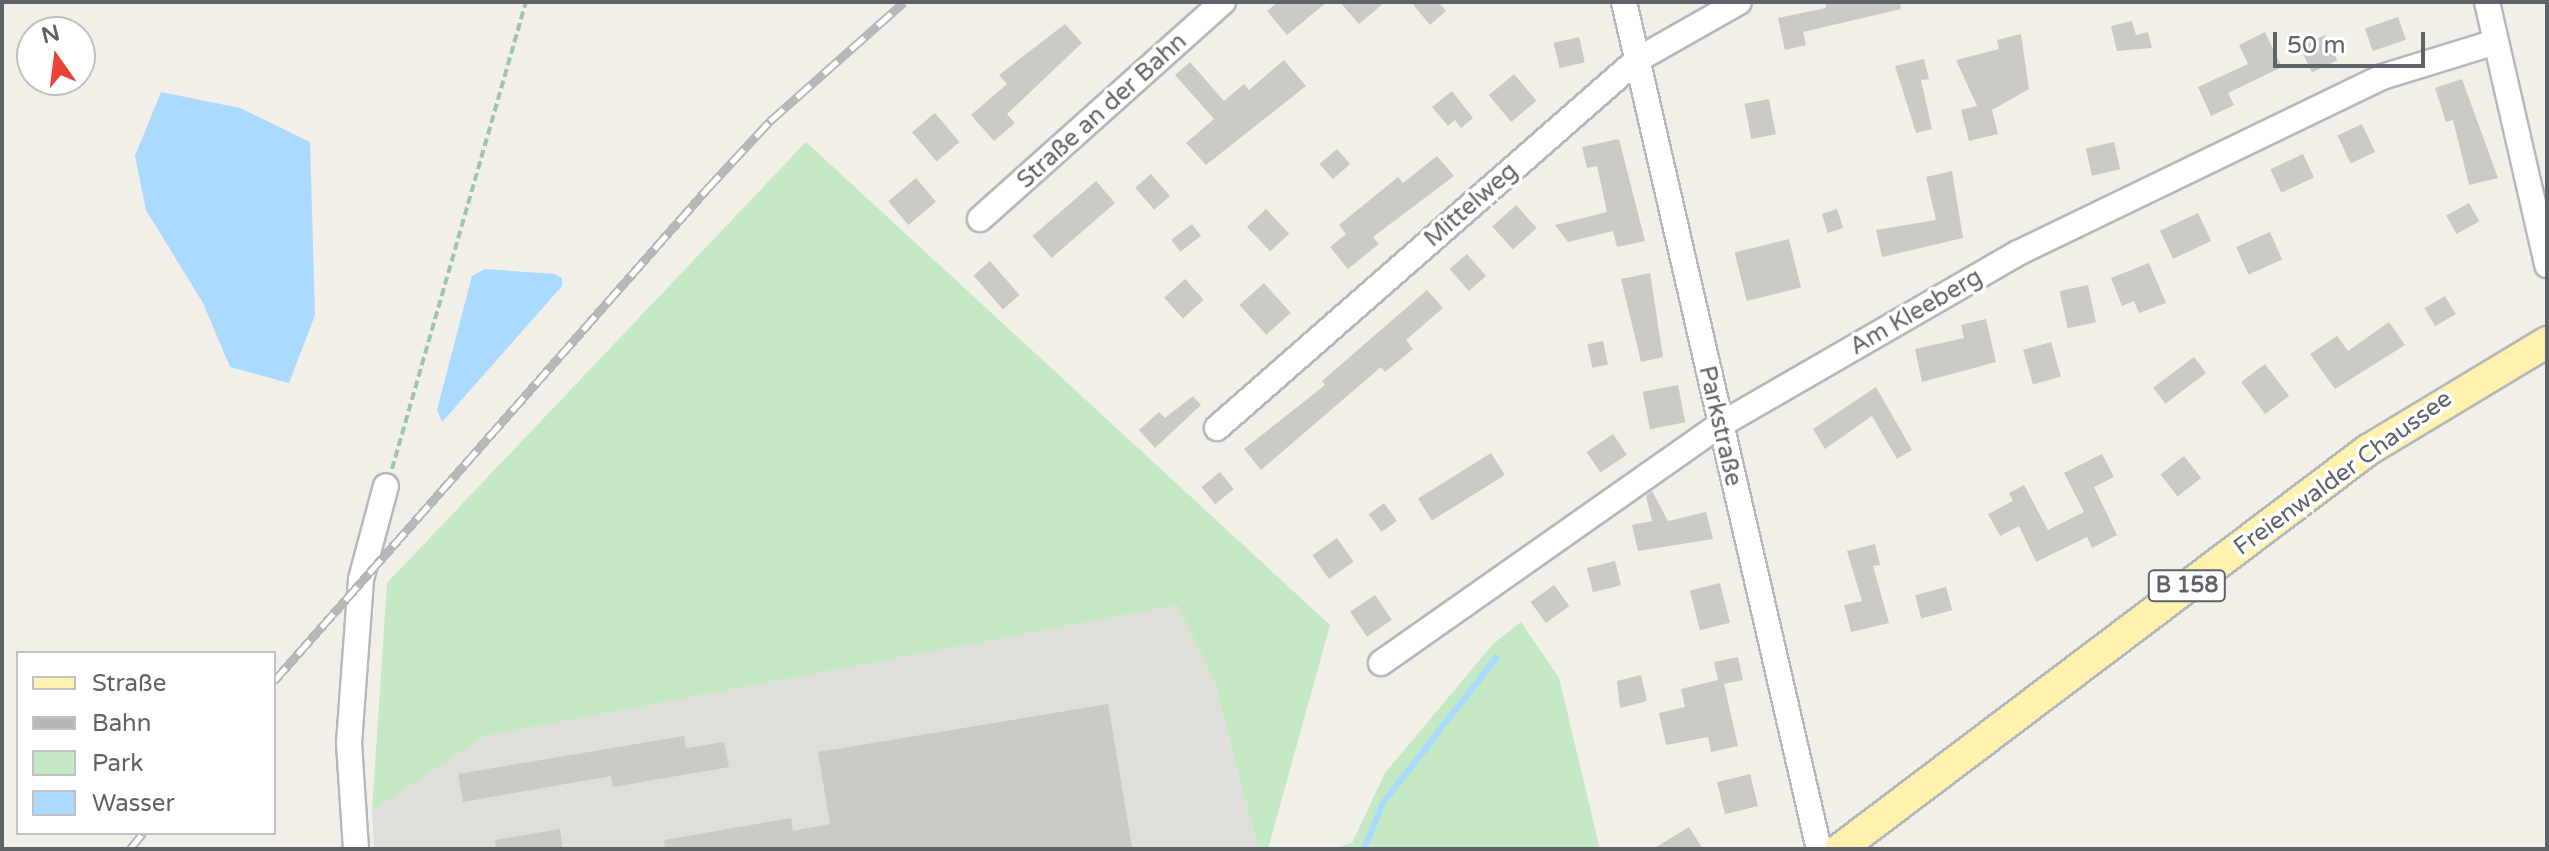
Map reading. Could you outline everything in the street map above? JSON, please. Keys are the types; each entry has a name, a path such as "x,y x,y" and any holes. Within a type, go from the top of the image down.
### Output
{"main road":[{"name":"Freienwalder Chaussee","path":"1840,849 2368,450 2547,342"}],"street":[{"name":"Straße an der Bahn","path":"980,219 1223,2"},
{"name":"Parkstraße","path":"1624,2 1819,849"},
{"name":"Mittelweg","path":"1217,428 1637,60 1739,2"},
{"path":"2487,2 2547,265"},
{"name":"Am Kleeberg","path":"1381,663 1720,425 2099,209 2382,77 2496,42"},
{"path":"356,847 349,743 361,579 386,486"}],"path":[{"path":"386,486 526,2"}],"shaded area":[{"path":"1178,605 1215,682 1258,849 374,849 372,811 485,736"}],"green space":[{"path":"806,142 1330,625 1268,849 1258,849 1215,682 1178,605 485,736 372,811 387,583"},
{"path":"1521,622 1559,678 1600,849 1333,849 1352,843 1385,773 1493,644"}],"water":[{"path":"161,92 240,108 310,142 315,315 289,383 230,367 203,303 146,210 135,156"},
{"path":"485,269 554,274 562,278 562,286 442,422 437,410 472,276"}],"building":[{"path":"1278,2 1327,2 1287,35 1267,11"},
{"path":"1340,2 1385,2 1359,24"},
{"path":"1411,2 1438,2 1446,11 1430,25"},
{"path":"1825,2 1900,2 1901,9 1803,32 1806,45 1785,50 1778,18 1826,8"},
{"path":"2398,17 2406,40 2373,51 2365,28"},
{"path":"2132,21 2136,35 2148,32 2152,48 2117,51 2111,26"},
{"path":"1065,24 1082,43 1007,114 1015,123 994,141 971,115 1007,84 999,75"},
{"path":"2265,32 2282,67 2228,93 2234,105 2211,116 2198,87 2248,64 2239,45"},
{"path":"2021,34 2029,89 1992,110 1998,134 1969,141 1961,110 1977,106 1956,60 1999,49 1997,40"},
{"path":"2325,35 2337,60 2312,72 2300,47"},
{"path":"1579,37 1585,62 1560,68 1554,43"},
{"path":"1924,59 1929,79 1921,80 1932,129 1916,133 1895,66"},
{"path":"1284,60 1306,86 1206,165 1186,143 1214,119 1175,75 1190,62 1224,101 1244,84 1249,90"},
{"path":"1514,74 1536,101 1511,122 1489,95"},
{"path":"2462,79 2498,178 2469,185 2453,120 2446,122 2435,88"},
{"path":"1452,91 1473,118 1461,128 1455,120 1448,126 1432,107"},
{"path":"1769,99 1776,134 1751,139 1744,104"},
{"path":"935,113 959,142 936,161 912,132"},
{"path":"2362,124 2375,152 2351,164 2338,135"},
{"path":"1619,139 1645,241 1617,247 1613,231 1568,242 1555,225 1607,212 1597,166 1587,168 1582,147"},
{"path":"2114,142 2120,169 2092,176 2086,149"},
{"path":"1337,149 1350,164 1333,179 1320,164"},
{"path":"2303,154 2314,178 2281,193 2270,169"},
{"path":"1437,156 1454,176 1373,237 1379,244 1348,269 1330,247 1346,234 1339,225 1398,177 1403,183"},
{"path":"1952,171 1963,238 1882,257 1876,230 1936,220 1926,177"},
{"path":"1151,174 1170,196 1154,210 1135,188"},
{"path":"916,178 936,202 908,225 888,201"},
{"path":"1096,181 1115,203 1052,258 1033,236"},
{"path":"2469,203 2479,221 2456,234 2446,216"},
{"path":"1516,205 1537,228 1513,249 1492,226"},
{"path":"1266,209 1289,234 1270,252 1247,227"},
{"path":"1837,209 1843,228 1828,233 1822,214"},
{"path":"2198,213 2211,241 2173,259 2160,231"},
{"path":"1192,224 1201,236 1180,252 1171,240"},
{"path":"2270,232 2282,259 2248,274 2236,247"},
{"path":"1789,239 1801,288 1747,301 1735,253"},
{"path":"1467,254 1486,276 1469,291 1450,269"},
{"path":"990,261 1020,295 1003,309 973,275"},
{"path":"2149,263 2166,303 2139,313 2134,301 2122,306 2111,278"},
{"path":"1650,273 1663,357 1641,362 1621,279"},
{"path":"1185,279 1204,300 1183,319 1164,298"},
{"path":"1264,283 1291,313 1266,335 1239,305"},
{"path":"2088,285 2096,322 2068,328 2060,291"},
{"path":"1427,290 1443,308 1406,340 1413,349 1385,372 1381,367 1261,470 1244,449 1325,385 1322,381"},
{"path":"2445,296 2456,314 2435,326 2424,308"},
{"path":"1986,319 1996,362 1922,382 1915,349 1964,338 1961,325"},
{"path":"2389,322 2405,345 2335,389 2310,354 2337,336 2348,351"},
{"path":"1603,341 1608,364 1592,368 1587,344"},
{"path":"2051,342 2061,377 2033,385 2023,350"},
{"path":"2194,357 2206,373 2165,404 2153,388"},
{"path":"2265,364 2289,396 2265,414 2241,382"},
{"path":"1678,385 1685,422 1650,429 1643,392"},
{"path":"1876,387 1912,450 1897,459 1872,416 1825,449 1813,429"},
{"path":"1193,396 1201,405 1155,448 1139,430 1159,412 1165,418"},
{"path":"1613,434 1627,455 1600,473 1586,452"},
{"path":"1491,453 1505,475 1432,521 1418,499"},
{"path":"2102,454 2114,477 2094,487 2117,535 2092,548 2087,537 2036,562 2019,526 2000,536 1988,514 2013,501 2009,493 2024,485 2048,530 2084,512 2064,473"},
{"path":"2184,456 2201,478 2178,497 2160,474"},
{"path":"1220,472 1234,489 1215,504 1201,487"},
{"path":"1652,491 1668,521 1706,512 1713,539 1638,551 1632,525 1652,521 1646,496"},
{"path":"1384,503 1397,521 1382,532 1369,514"},
{"path":"1337,538 1354,562 1329,579 1312,555"},
{"path":"1875,544 1880,565 1873,566 1889,623 1851,632 1844,605 1862,601 1847,551"},
{"path":"1615,561 1621,585 1593,592 1587,568"},
{"path":"1720,583 1730,623 1700,630 1690,590"},
{"path":"1554,585 1569,606 1546,623 1531,602"},
{"path":"1946,587 1952,610 1921,618 1915,595"},
{"path":"1375,595 1392,620 1367,637 1350,612"},
{"path":"1738,657 1743,680 1724,684 1738,746 1711,752 1708,737 1666,745 1659,713 1685,707 1681,689 1718,680 1714,662"},
{"path":"1641,675 1647,701 1620,708 1617,681"},
{"path":"1108,704 1132,847 665,849 664,840 791,818 793,831 830,824 818,752"},
{"path":"684,736 686,748 724,742 729,767 613,787 611,776 463,802 458,774"},
{"path":"1750,774 1758,806 1725,814 1717,782"},
{"path":"1689,827 1703,849 1653,849"},
{"path":"560,829 563,849 496,849 495,840"}],"waterway":[{"path":"1364,849 1383,803 1496,658"}],"railway":[{"path":"276,679 770,121 904,2"},
{"path":"130,849 141,835"}]}
